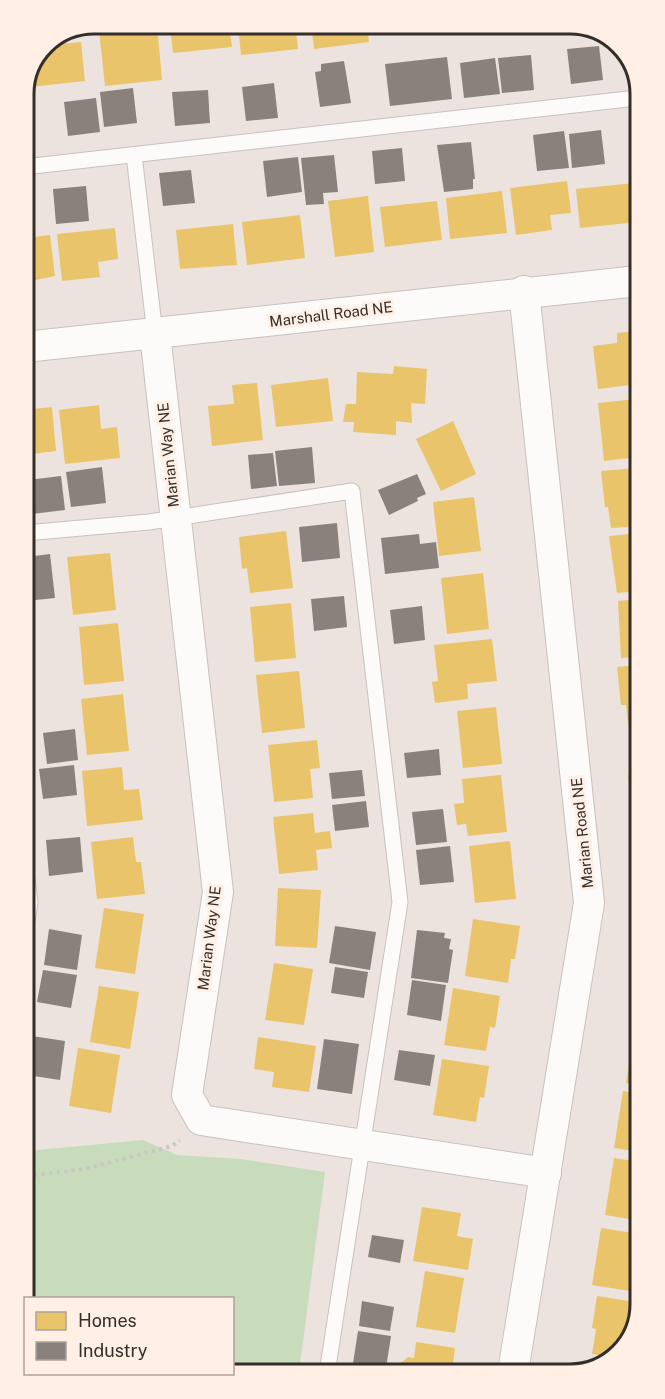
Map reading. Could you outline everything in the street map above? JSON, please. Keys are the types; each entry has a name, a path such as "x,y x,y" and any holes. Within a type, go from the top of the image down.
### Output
{"street":[{"name":"Marshall Road NE","path":"35,346 524,291 630,282"},
{"name":"Marian Road NE","path":"514,1364 589,903 524,291"},
{"name":"Marian Way NE","path":"155,334 218,892 187,1095 201,1120"},
{"path":"201,1120 546,1173"}],"lane":[{"path":"35,166 630,99"},
{"path":"134,155 155,334"},
{"path":"35,532 175,517 352,491 400,902 328,1364"}],"path":[{"path":"34,1175 85,1169 172,1146 201,1120"}],"green space":[{"path":"143,1140 177,1155 241,1159 325,1172 300,1364 234,1364 234,1297 34,1297 34,1150"}],"building: Homes":[{"path":"99,34 158,34 162,80 105,86"},
{"path":"171,34 230,34 232,47 173,53"},
{"path":"239,34 296,34 298,49 241,55"},
{"path":"312,34 368,35 369,42 314,49"},
{"path":"81,42 85,81 36,86 41,68 47,58 62,44"},
{"path":"567,181 571,213 550,215 552,230 516,235 510,188"},
{"path":"630,183 630,223 580,228 576,189"},
{"path":"502,191 507,233 450,239 446,198"},
{"path":"368,196 374,252 335,257 328,201"},
{"path":"437,201 442,240 385,247 380,207"},
{"path":"300,215 305,258 247,265 242,222"},
{"path":"233,224 237,265 180,269 176,230"},
{"path":"115,228 118,259 98,262 100,277 62,281 57,234"},
{"path":"50,235 55,276 35,280 35,237"},
{"path":"630,332 630,385 598,389 593,346 617,343 617,333"},
{"path":"394,366 427,369 425,404 411,403 412,423 396,421 396,435 353,432 354,422 343,422 346,404 356,404 357,372 393,374"},
{"path":"328,378 333,421 276,427 271,385"},
{"path":"257,383 263,440 212,446 208,406 234,404 232,385"},
{"path":"630,400 630,458 604,461 598,403"},
{"path":"99,405 101,429 117,427 120,458 65,464 59,410"},
{"path":"52,407 56,451 35,454 35,409"},
{"path":"453,421 476,474 441,491 416,439"},
{"path":"630,469 630,527 611,528 608,507 605,507 601,471"},
{"path":"474,497 481,551 439,556 433,502"},
{"path":"286,531 293,588 250,593 247,568 242,569 239,537"},
{"path":"630,534 630,592 617,593 609,536"},
{"path":"110,553 116,610 73,615 67,557"},
{"path":"483,573 489,629 447,634 441,578"},
{"path":"630,600 630,658 621,658 618,601"},
{"path":"291,603 296,658 255,662 250,607"},
{"path":"118,623 124,681 84,685 79,627"},
{"path":"492,639 497,681 467,684 468,699 435,703 432,682 438,681 434,645"},
{"path":"630,666 630,724 628,724 626,705 621,705 617,667"},
{"path":"299,671 305,728 262,733 256,675"},
{"path":"123,694 129,751 87,755 81,699"},
{"path":"496,707 502,764 463,768 457,711"},
{"path":"317,740 320,768 310,769 313,798 274,802 268,745"},
{"path":"122,767 124,790 139,789 143,820 87,826 82,771"},
{"path":"501,775 507,832 468,836 466,824 457,825 454,804 464,803 462,779"},
{"path":"313,813 315,833 330,831 332,848 316,850 318,870 279,874 273,817"},
{"path":"133,837 136,862 141,862 145,894 97,899 91,842"},
{"path":"510,841 516,899 475,903 469,846"},
{"path":"278,888 321,890 317,948 275,946"},
{"path":"104,908 144,914 135,974 95,968"},
{"path":"473,919 520,926 515,959 511,959 508,983 465,976"},
{"path":"274,963 313,969 304,1025 265,1020"},
{"path":"99,986 139,992 130,1049 90,1042"},
{"path":"453,988 500,996 495,1028 490,1027 486,1051 444,1045"},
{"path":"258,1037 316,1046 309,1092 272,1087 274,1072 254,1069"},
{"path":"78,1048 120,1055 111,1113 69,1106"},
{"path":"630,1058 630,1084 626,1083"},
{"path":"442,1059 489,1066 484,1098 480,1097 476,1122 433,1115"},
{"path":"623,1091 630,1092 630,1150 614,1148"},
{"path":"614,1158 630,1160 630,1219 605,1215"},
{"path":"422,1207 461,1213 457,1236 473,1239 468,1270 413,1261"},
{"path":"601,1228 630,1232 630,1291 592,1285"},
{"path":"425,1271 464,1278 455,1333 416,1327"},
{"path":"597,1296 630,1301 630,1313 623,1335 610,1350 602,1355 592,1354 596,1329 592,1328"},
{"path":"416,1342 455,1348 453,1364 401,1364 408,1357 414,1358"}],"building: Industry":[{"path":"599,46 603,80 571,84 567,49"},
{"path":"531,55 534,90 502,93 498,58"},
{"path":"447,57 452,99 390,106 385,64"},
{"path":"495,58 500,94 464,98 460,63"},
{"path":"344,61 351,103 320,107 315,72 321,71 321,64"},
{"path":"274,83 278,118 246,121 242,87"},
{"path":"133,88 137,123 104,127 100,92"},
{"path":"208,90 210,123 175,126 172,92"},
{"path":"96,98 100,132 68,136 64,102"},
{"path":"601,130 605,164 572,168 569,134"},
{"path":"564,131 569,168 537,171 533,135"},
{"path":"471,142 475,179 473,179 473,189 444,192 437,145"},
{"path":"402,148 405,181 375,184 372,151"},
{"path":"334,155 338,192 323,193 324,204 306,205 301,158"},
{"path":"298,157 302,192 267,197 263,161"},
{"path":"191,170 195,203 163,206 159,173"},
{"path":"86,186 89,221 56,224 53,189"},
{"path":"312,447 315,483 279,486 275,451"},
{"path":"273,453 277,486 251,489 248,455"},
{"path":"102,467 106,503 71,507 66,472"},
{"path":"417,474 426,494 417,498 418,501 389,515 378,490"},
{"path":"61,476 65,510 35,514 35,479"},
{"path":"337,523 340,558 302,562 299,527"},
{"path":"419,534 420,544 436,542 439,568 385,574 381,538"},
{"path":"50,554 55,598 35,600 35,556"},
{"path":"344,596 347,627 314,631 311,599"},
{"path":"422,606 425,640 394,644 390,610"},
{"path":"75,729 78,760 47,764 43,733"},
{"path":"439,749 441,775 407,778 404,753"},
{"path":"74,765 77,795 43,799 39,769"},
{"path":"362,770 365,796 332,799 329,773"},
{"path":"366,801 369,827 335,831 332,805"},
{"path":"443,809 447,842 416,845 412,812"},
{"path":"80,837 83,872 49,876 46,840"},
{"path":"450,846 454,882 420,885 416,850"},
{"path":"335,926 376,932 370,970 329,963"},
{"path":"49,929 82,935 77,970 44,965"},
{"path":"417,930 445,933 444,938 451,939 449,949 453,950 448,983 411,978"},
{"path":"335,967 368,972 364,998 331,993"},
{"path":"43,970 77,975 71,1008 37,1002"},
{"path":"412,980 446,985 441,1021 407,1015"},
{"path":"34,1036 65,1041 60,1080 34,1076"},
{"path":"324,1039 359,1044 352,1094 317,1089"},
{"path":"399,1050 435,1055 430,1086 394,1080"},
{"path":"372,1235 404,1240 400,1263 368,1257"},
{"path":"362,1301 394,1307 390,1331 359,1326"},
{"path":"358,1331 391,1336 387,1364 353,1363"}]}
